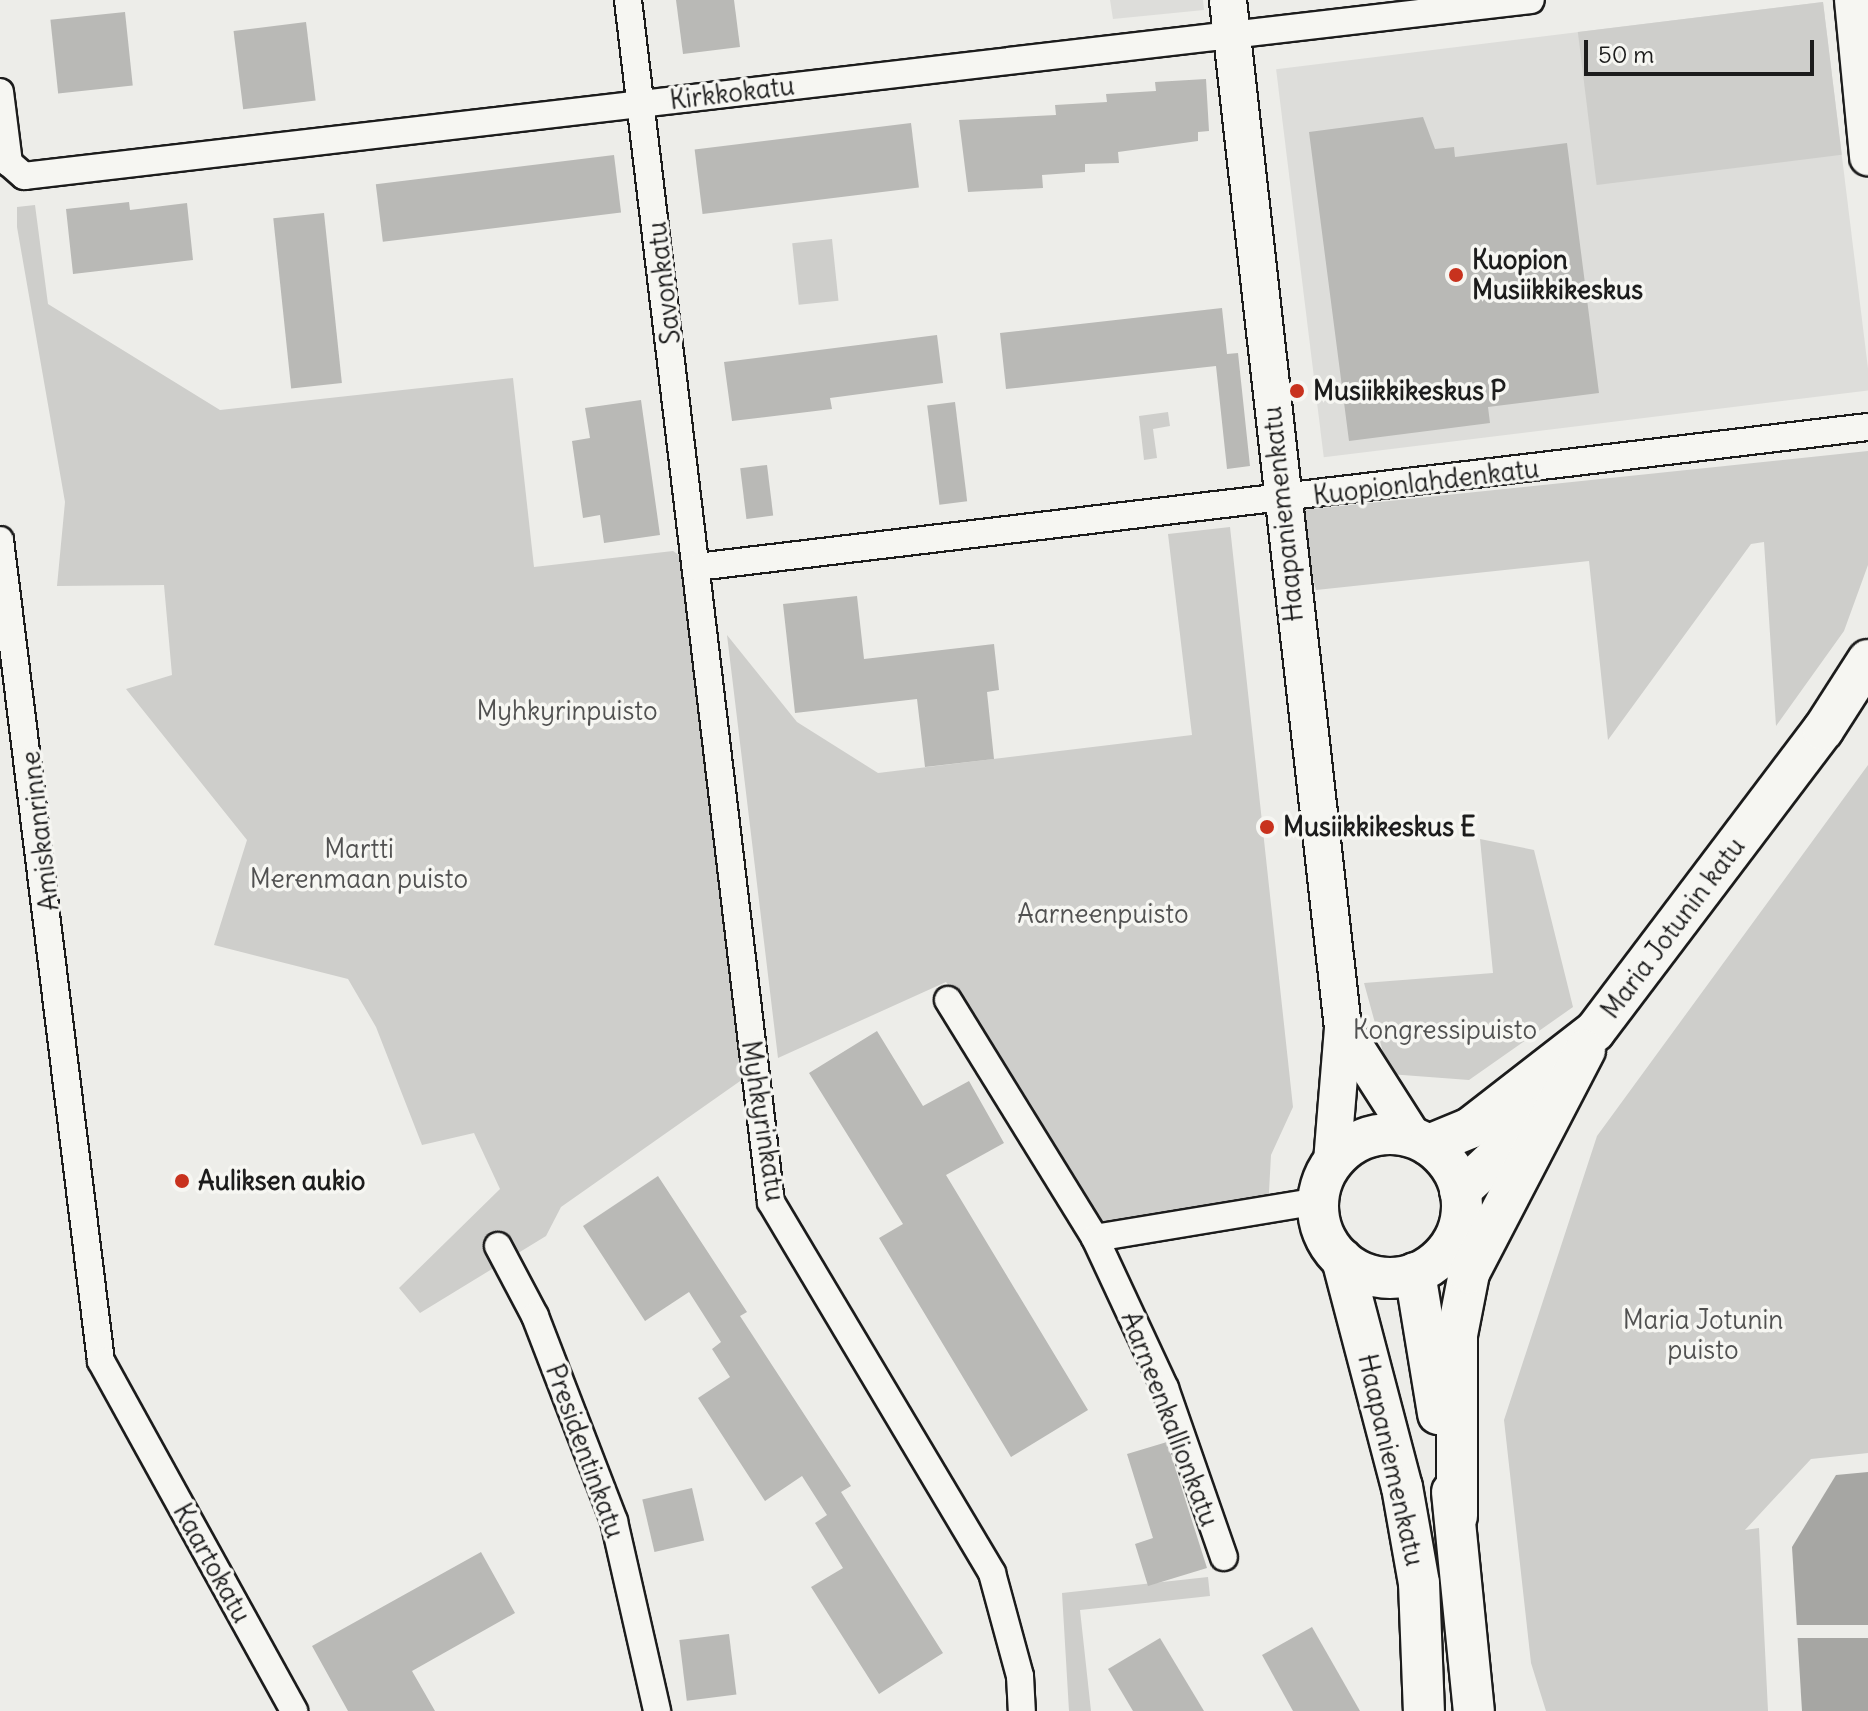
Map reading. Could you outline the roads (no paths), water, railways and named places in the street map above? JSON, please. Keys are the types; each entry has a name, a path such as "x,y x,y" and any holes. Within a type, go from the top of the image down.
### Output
{"main road":[{"path":"1853,0 1868,157"},
{"name":"Haapaniemenkatu","path":"1229,18 1280,501 1343,1028 1332,1163"},
{"name":"Maria Jotunin katu","path":"1421,1141 1470,1128 1595,1031 1868,660"},
{"name":"Haapaniemenkatu","path":"1343,1028 1421,1141"},
{"path":"1457,1516 1462,1301 1480,1249 1552,1106 1595,1031"},
{"path":"1460,1191 1421,1141 1375,1135 1332,1163 1318,1201 1322,1229 1342,1259 1370,1275 1415,1273 1454,1237 1460,1191 1552,1106"},
{"name":"Haapaniemenkatu","path":"1342,1259 1402,1487 1419,1583 1424,1711"},
{"name":"Haapaniemenkatu","path":"1415,1273 1457,1516 1474,1711"}],"street":[{"name":"Savonkatu","path":"628,0 697,567"},
{"name":"Kirkkokatu","path":"0,92 9,163 24,176 642,104 1229,18 1531,0"},
{"name":"Kuopionlahdenkatu","path":"697,567 1280,501 1868,427"},
{"name":"Amiskanrinne","path":"0,540 11,681 76,1122 101,1361 129,1414"},
{"name":"Myhkyrinkatu","path":"697,567 771,1202 992,1573 1020,1676 1022,1711"},
{"name":"Aarneenkallionkatu","path":"948,1000 1095,1238 1165,1388 1224,1557"},
{"path":"1095,1238 1318,1201"},
{"name":"Presidentinkatu","path":"498,1246 535,1316 614,1521 657,1711"},
{"name":"Kaartokatu","path":"129,1414 294,1711"}],"place":[{"name":"Kuopion Musiikkikeskus","path":"1456,275"},
{"name":"Musiikkikeskus P","path":"1297,391"},
{"name":"Musiikkikeskus E","path":"1267,827"},
{"name":"Auliksen aukio","path":"182,1181"}],"park label":[{"name":"Myhkyrinpuisto","path":"567,711"},
{"name":"Martti Merenmaan puisto","path":"359,864"},
{"name":"Aarneenpuisto","path":"1103,914"},
{"name":"Kongressipuisto","path":"1445,1030"},
{"name":"Maria Jotunin puisto","path":"1703,1335"}]}
